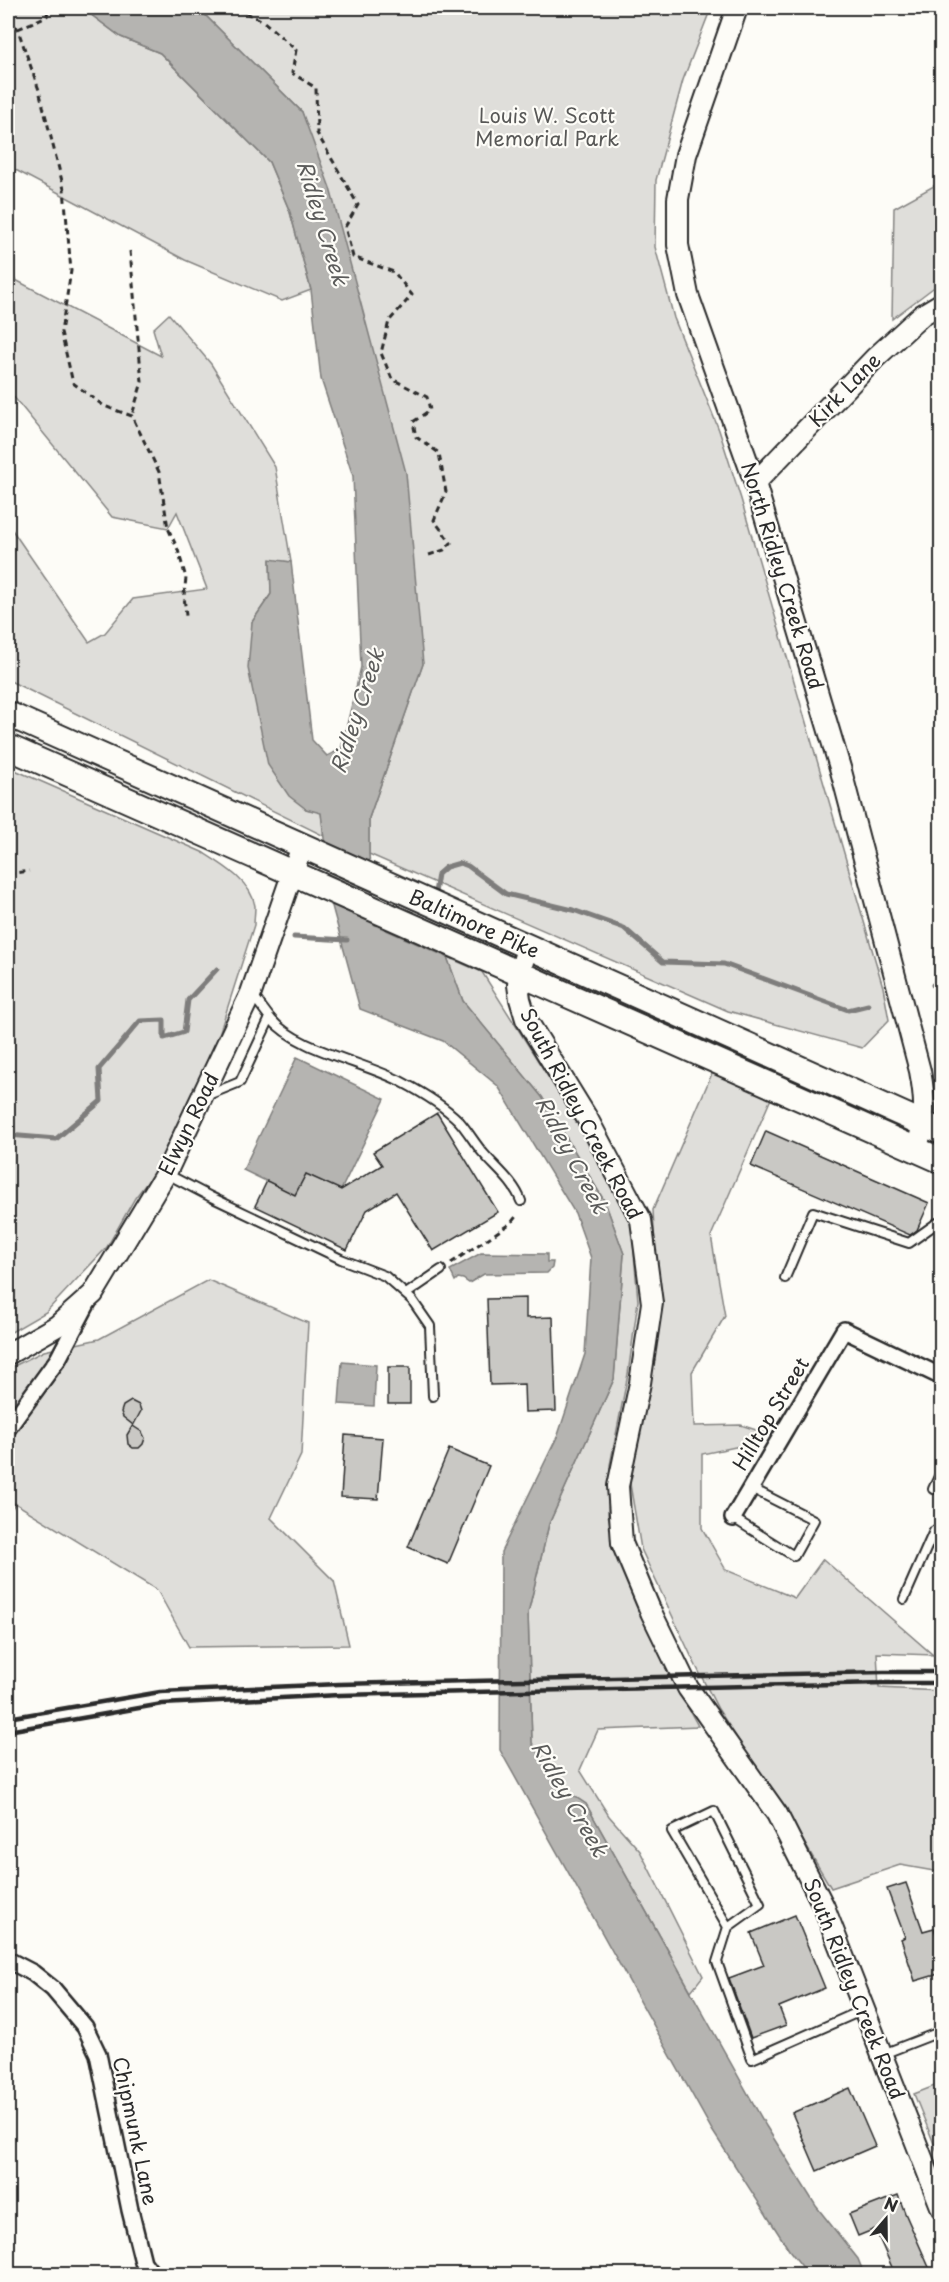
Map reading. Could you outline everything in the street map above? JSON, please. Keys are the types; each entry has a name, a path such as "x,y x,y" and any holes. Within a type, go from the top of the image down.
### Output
{"main road":[{"name":"Baltimore Pike","path":"8,714 933,1128"},
{"name":"Baltimore Pike","path":"8,747 942,1161"}],"street":[{"name":"North Ridley Creek Road","path":"737,8 686,155 678,198 678,245 688,295 755,483 841,771 920,1071 925,1108 933,1128 916,1150"},
{"name":"Kirk Lane","path":"755,483 875,358 922,315 942,303"},
{"name":"Elwyn Road","path":"8,1353 57,1326 93,1294 166,1173 251,993 292,874 312,851"},
{"name":"South Ridley Creek Road","path":"527,948 519,975 520,999 526,1019 587,1118 641,1220 652,1303 640,1383 618,1486 622,1543 651,1612 688,1688 777,1814 824,1907 942,2209"},
{"path":"8,1428 58,1359 93,1294"},
{"name":"Hilltop Street","path":"733,1518 844,1330 942,1377"},
{"name":"Chipmunk Lane","path":"8,1960 33,1973 53,1989 85,2027 98,2054 130,2210 143,2262 152,2274"}],"lane":[{"path":"251,993 279,1029 307,1044 400,1081 432,1100 459,1122 471,1140 511,1183 521,1201"},
{"path":"202,1098 240,1082 270,1018"},
{"path":"166,1173 340,1259 386,1276 405,1294 430,1326 433,1396"},
{"path":"785,1278 813,1212 909,1243 937,1223 942,1225"},
{"path":"405,1294 441,1270"},
{"path":"933,1489 942,1470"},
{"path":"733,1518 794,1556 814,1520 751,1488"},
{"path":"904,1599 934,1531 942,1535"},
{"path":"728,1927 672,1831 714,1811 760,1904 728,1927 717,1962 752,2059 864,2009"},
{"path":"882,2054 942,2031"}],"path":[{"path":"18,30 47,16 48,8"},
{"path":"236,8 263,21 296,50 292,73 316,88 317,133 358,205 345,226 353,257 394,272 412,295 389,321 381,353 392,379 427,397 430,410 413,422 416,437 439,453 446,492 434,520 451,543 444,550 429,555"},
{"path":"8,17 18,30 39,90 64,189 71,272 61,332 73,383 104,406 132,416"},
{"path":"130,250 141,382 132,416 159,472 168,528 178,550 186,578 184,596 186,616"},
{"path":"8,874 29,872"},
{"path":"441,1270 511,1223 520,1212 521,1201"}],"green space":[{"path":"8,8 82,8 121,37 160,53 269,162 290,212 311,290 282,301 185,260 8,166"},
{"name":"Louis W. Scott Memorial Park","path":"198,8 711,8 683,80 656,180 655,247 674,318 719,430 741,499 883,987 889,1020 862,1048 728,1011 369,854 369,818 423,664 302,112"},
{"path":"941,182 941,282 892,319 894,208"},
{"path":"8,276 161,356 153,329 169,314 211,364 275,467 291,562 270,560 271,594 252,622 306,809 321,812 324,836 8,680 8,524 89,642 105,633 133,599 207,589 177,512 168,528 112,517 8,390"},
{"path":"8,767 202,852 241,881 248,889 255,906 254,925 214,1050 159,1167 135,1198 107,1247 46,1312 8,1334"},
{"path":"447,957 482,972 608,1172 631,1217 638,1301 628,1374 610,1465 608,1515 618,1559 675,1684 698,1726 598,1730 580,1770 609,1816 640,1851 703,1976 691,1991 586,1804 566,1791 532,1743 528,1613 549,1524 614,1379 624,1254 605,1202 542,1097 463,1001"},
{"path":"714,1069 773,1094 711,1236 725,1316 692,1372 694,1426 741,1425 765,1433 759,1442 702,1454 702,1528 726,1570 795,1598 823,1559 933,1655 877,1653 879,1688 941,1691 941,1875 934,1871 900,1865 831,1888 789,1817 718,1709 641,1549 630,1484 658,1304 653,1210"},
{"path":"208,1280 308,1323 301,1455 271,1518 334,1581 349,1645 189,1647 157,1590 15,1503 8,1515 8,1369 44,1351 99,1339"},
{"path":"937,2085 941,2086 941,2161 914,2094"}],"water":[{"name":"Ridley Creek","path":"82,8 198,8 302,112 330,188 406,473 423,664 369,818 369,854 375,925 447,957 463,1001 542,1097 605,1202 624,1254 614,1379 549,1524 528,1613 532,1743 565,1790 586,1804 766,2126 816,2206 858,2259 864,2274 808,2274 789,2250 712,2130 500,1750 501,1552 558,1435 585,1354 591,1258 575,1213 498,1086 443,1041 360,1009 332,906 321,813 306,809 289,796 268,765 248,668 252,622 271,594 270,559 291,562 312,740 327,756 341,749 361,667 353,476 321,379 311,290 290,212 269,162 160,53 121,37"},
{"path":"297,1057 385,1099 341,1190 306,1174 295,1195 243,1170"},
{"path":"481,1253 547,1254 547,1262 553,1262 552,1268 547,1273 484,1274 469,1283 458,1278 455,1281 450,1270"},
{"path":"342,1362 376,1365 374,1406 339,1404"}],"building":[{"path":"437,1113 498,1212 433,1251 396,1192 367,1210 347,1250 255,1206 267,1181 295,1195 306,1174 341,1190 382,1165 373,1152"},
{"path":"766,1131 929,1203 917,1230 910,1235 751,1166"},
{"path":"526,1298 526,1318 553,1317 556,1411 525,1412 524,1384 490,1385 487,1299"},
{"path":"388,1367 410,1367 410,1404 388,1404"},
{"path":"131,1401 139,1405 141,1411 133,1426 142,1432 145,1438 139,1448 133,1448 128,1444 127,1435 133,1425 123,1417 121,1412 123,1406"},
{"path":"345,1435 383,1438 378,1499 341,1497"},
{"path":"449,1449 489,1466 448,1564 408,1547"},
{"path":"906,1883 923,1931 934,1928 942,1951 942,1973 915,1981 901,1939 905,1937 887,1889"},
{"path":"795,1915 825,1988 779,2007 786,2025 751,2038 729,1978 764,1965 751,1933"},
{"path":"850,2088 875,2146 817,2171 792,2113"},
{"path":"898,2195 932,2274 895,2274 875,2229 858,2236 849,2214"}],"waterway":[{"path":"434,899 438,874 446,867 460,863 468,866 506,894 573,910 624,928 663,962 724,964 848,1010 868,1005"},
{"path":"294,937 347,940"},
{"path":"8,1135 56,1139 101,1101 99,1069 140,1021 164,1020 164,1038 184,1032 188,1000 217,969"},
{"path":"933,985 942,980"}],"railway":[{"path":"8,1718 160,1692 339,1684 942,1672"},
{"path":"8,1731 162,1704 339,1695 942,1683"}]}
